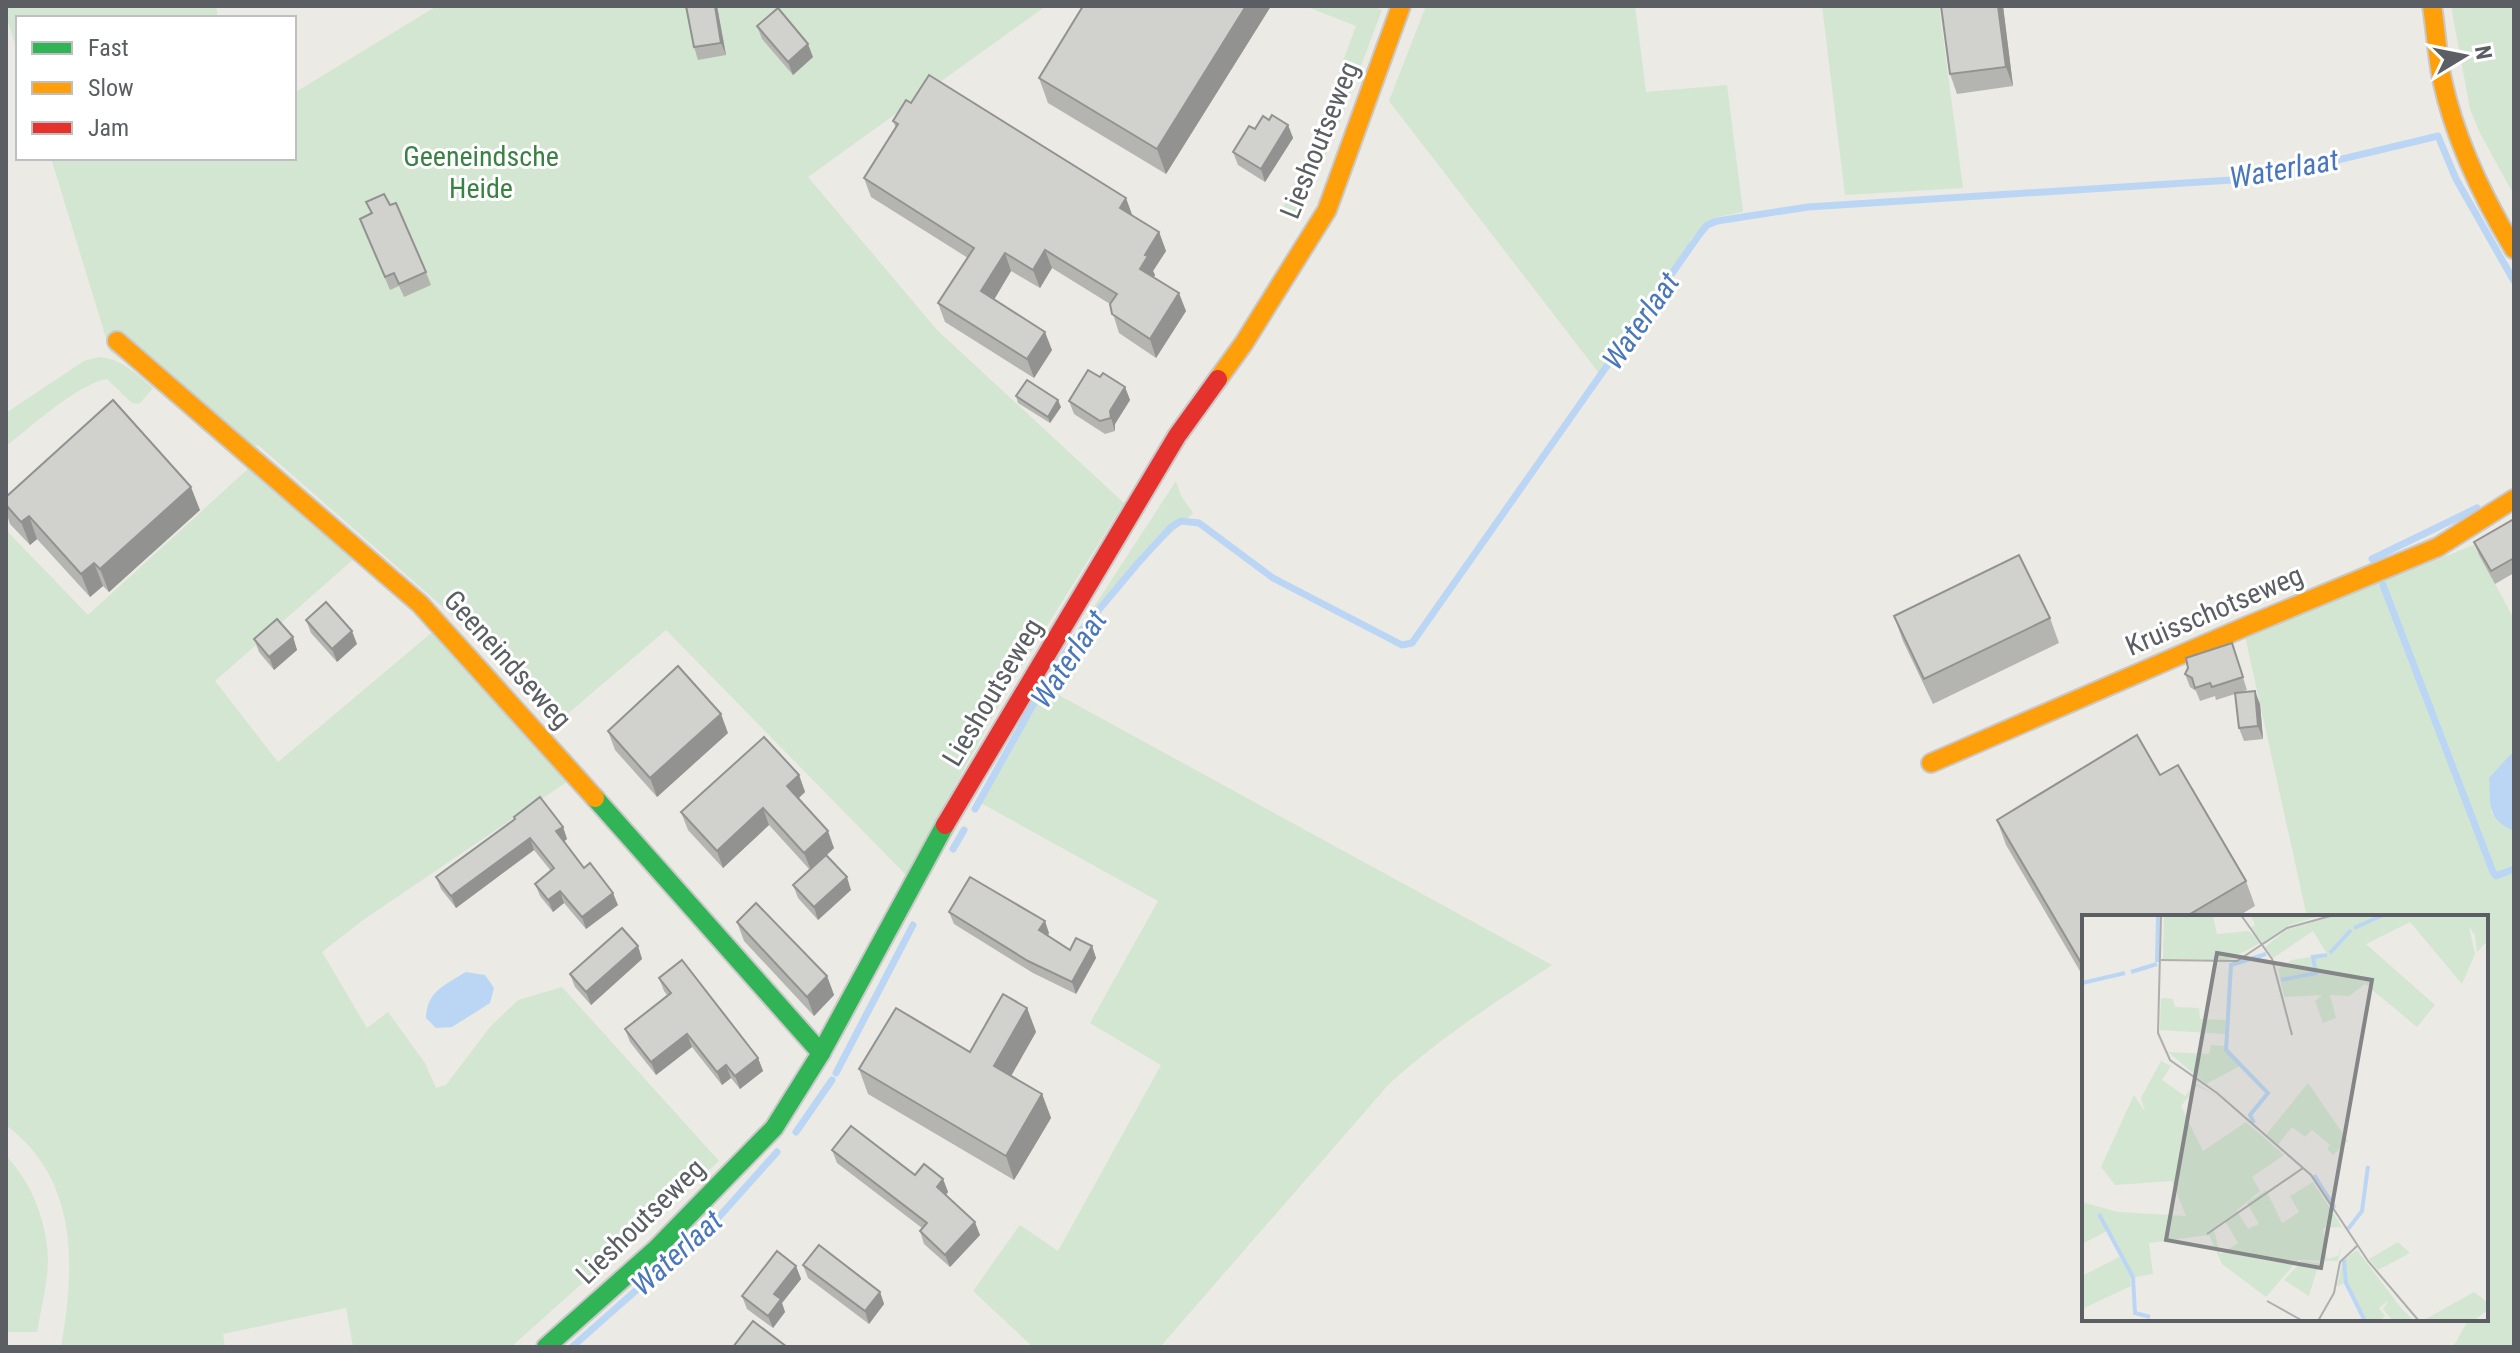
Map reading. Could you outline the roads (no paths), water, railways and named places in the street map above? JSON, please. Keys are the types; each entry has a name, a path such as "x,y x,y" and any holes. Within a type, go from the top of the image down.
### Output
{"street":[{"name":"Lieshoutseweg","path":"546,1347 656,1249 774,1128 821,1053 956,805 1169,450 1244,343 1327,210 1401,6"},
{"path":"2432,6 2442,78 2458,137 2474,180 2514,249"},
{"name":"Geeneindseweg","path":"117,341 420,604 821,1053"},
{"name":"Kruisschotseweg","path":"1931,763 2438,547 2514,499"}],"water":[{"path":"2514,754 2514,831 2494,816 2490,804 2489,778"},
{"path":"466,972 485,975 494,988 490,1003 452,1027 436,1028 426,1018 430,1001 444,985"}],"waterway":[{"name":"Waterlaat","path":"975,809 1043,687 1076,637 1138,563 1171,527 1181,521 1199,523 1273,578 1402,645 1412,643 1699,235 1707,225 1717,221 1808,207 2263,178 2438,136 2456,179 2514,281"},
{"name":"Waterlaat","path":"2372,559 2477,508"},
{"name":"Waterlaat","path":"2383,585 2493,872 2496,876 2514,869"},
{"name":"Waterlaat","path":"953,849 964,830"},
{"name":"Waterlaat","path":"836,1073 913,925"},
{"name":"Waterlaat","path":"796,1132 832,1080"},
{"name":"Waterlaat","path":"572,1347 718,1218 777,1152"}],"park label":[{"name":"Geeneindsche Heide","path":"481,172"}]}
